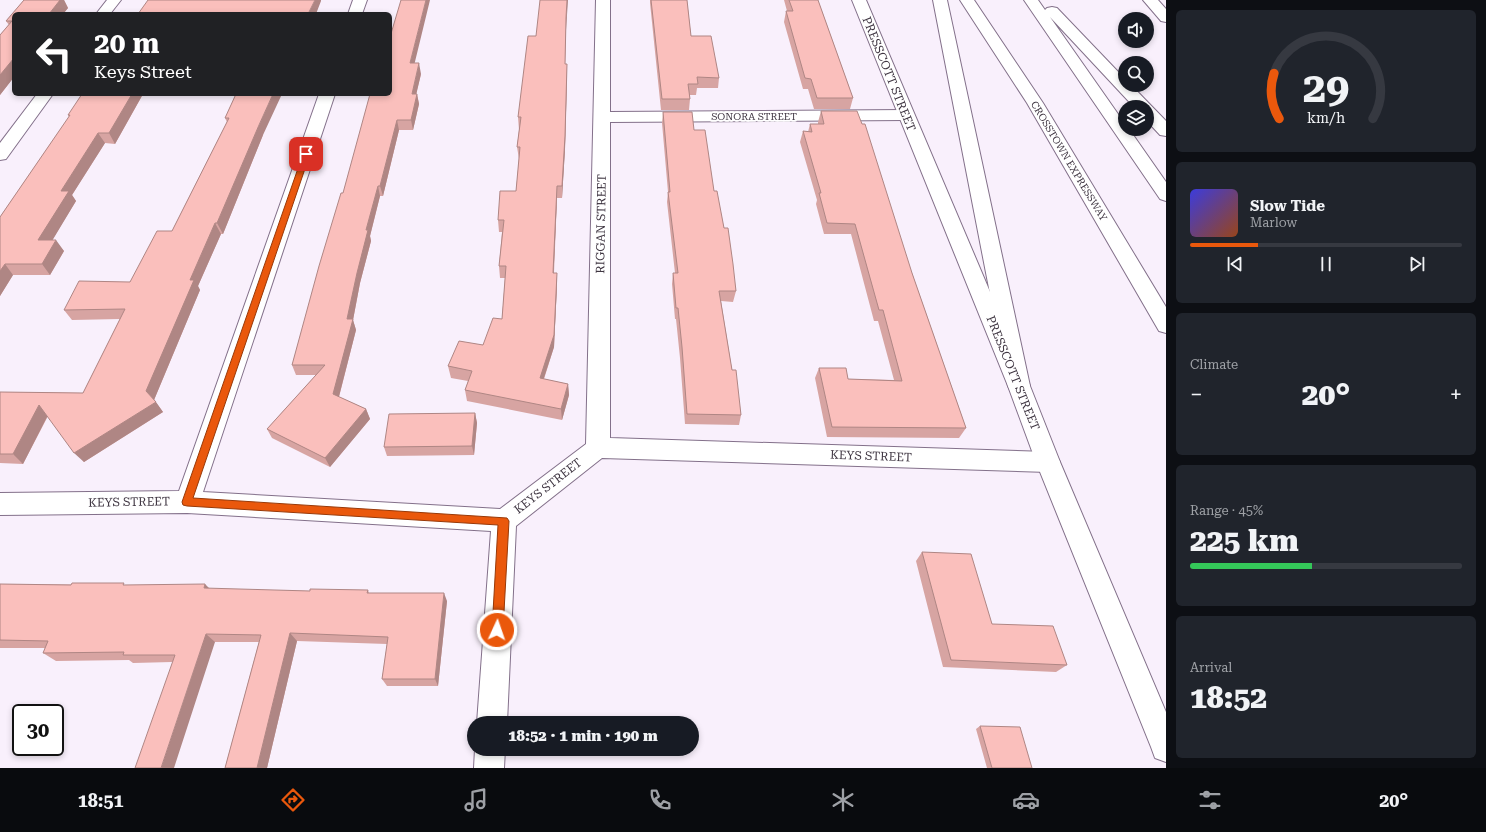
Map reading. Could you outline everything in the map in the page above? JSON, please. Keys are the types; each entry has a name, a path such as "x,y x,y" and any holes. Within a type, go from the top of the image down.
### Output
{"main road":[{"path":"105,12 114,0"},
{"path":"356,12 360,0"},
{"name":"RIGGAN STREET","path":"598,448 603,0"},
{"name":"PRESSCOTT STREET","path":"859,0 1019,386 1048,462 1166,747"},
{"path":"940,0 1019,386"},
{"name":"CROSSTOWN EXPRESSWAY","path":"967,0 1035,103 1166,325"},
{"path":"1031,0 1166,195"},
{"path":"1042,0 1136,100"},
{"path":"1150,0 1166,18"},
{"path":"0,155 44,96"},
{"path":"187,502 326,96"},
{"name":"SONORA STREET","path":"602,117 906,115"},
{"path":"1154,118 1166,131"},
{"name":"KEYS STREET","path":"0,504 187,502 504,521 598,448 1048,462"},
{"path":"492,716 504,521"},
{"path":"489,768 490,756"}],"building":[{"path":"24,0 60,0 51,12 14,12"},
{"path":"148,0 315,0 309,12 139,12"},
{"path":"401,0 426,0 410,63 419,63 412,94 417,94 411,120 397,120 380,186 378,186 366,230 368,230 347,319 353,319 333,394 366,409 325,458 267,429 325,365 292,365 319,266 341,193 343,193 369,96 392,96 392,30"},
{"path":"540,0 567,0 565,136 562,186 557,186 553,273 557,273 554,335 540,378 568,384 561,409 465,390 472,371 448,366 459,341 483,345 493,318 502,319 506,266 499,266 504,220 498,220 500,191 516,191 520,147 517,147 521,117 518,117 528,36 536,36"},
{"path":"651,0 687,0 691,36 711,36 719,78 697,77 698,84 688,84 690,99 662,99"},
{"path":"789,0 818,0 853,98 817,98 811,79 805,78 786,11 793,11"},
{"path":"12,14 12,21 6,21"},
{"path":"12,21 12,60 0,75 0,35"},
{"path":"81,96 131,96 109,133 98,133 61,191 69,191 38,240 56,240 42,264 5,264 0,271 0,217 70,115 68,115"},
{"path":"235,96 272,96 217,223 215,223 190,280 194,280 146,391 156,402 74,453 39,405 13,454 0,454 0,392 83,393 125,309 64,310 79,281 130,282 157,231 172,231 229,118 225,118"},
{"path":"821,111 857,111 862,124 865,124 912,273 966,428 832,427 819,368 846,368 848,379 902,381 883,310 879,310 855,224 827,223 819,193 821,193 803,131 812,132 810,124 824,124"},
{"path":"663,112 692,112 694,130 705,130 714,191 717,191 724,228 728,228 733,264 736,291 719,291 732,370 736,370 741,415 687,414 682,347 678,308 676,308 673,273 678,273 668,192 670,192"},
{"path":"475,413 472,446 384,447 389,414"},
{"path":"922,552 971,554 992,624 1053,626 1067,665 951,660"},
{"path":"72,583 124,583 123,585 205,584 204,588 310,591 310,589 368,590 367,593 444,593 435,679 382,679 388,637 290,633 257,768 225,768 261,635 206,634 161,768 135,768 175,655 123,655 124,652 43,653 48,641 0,640 0,584 71,585"},
{"path":"980,726 1020,727 1032,768 992,768"}],"route":[{"path":"306,154 187,502 504,521 497,630"}]}
